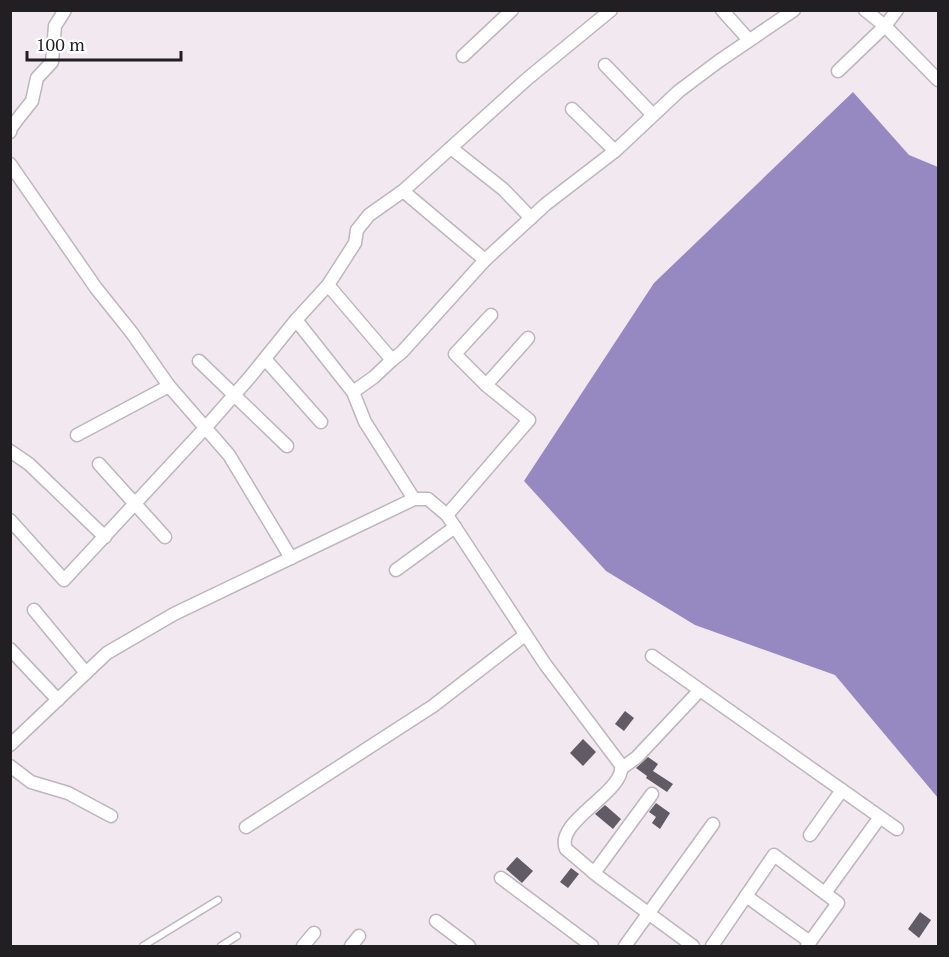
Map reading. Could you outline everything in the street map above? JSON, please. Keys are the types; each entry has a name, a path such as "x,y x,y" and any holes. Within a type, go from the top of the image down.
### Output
{"street":[{"path":"10,132 32,101 37,78 52,62 55,26 65,10"},
{"path":"463,56 512,10"},
{"path":"10,520 63,580 206,428 328,285 355,243 357,230 369,215 403,191 527,79 611,10"},
{"path":"722,10 749,40"},
{"path":"865,10 937,74"},
{"path":"838,71 885,26 897,10"},
{"path":"353,392 402,352 485,260 546,204 615,151 680,91 792,11"},
{"path":"605,65 653,115"},
{"path":"572,109 615,151"},
{"path":"451,148 503,189 531,218"},
{"path":"10,164 96,288 132,333 169,386 229,455 291,558"},
{"path":"403,191 485,260"},
{"path":"328,285 392,360"},
{"path":"447,515 529,420 486,385 455,354 491,315"},
{"path":"296,320 353,392 365,422 414,499"},
{"path":"486,385 528,338"},
{"path":"265,359 321,422"},
{"path":"199,361 287,446"},
{"path":"77,435 169,386"},
{"path":"10,451 29,464 105,537"},
{"path":"99,464 165,537"},
{"path":"10,745 107,653 174,614 414,499 428,499 447,515 525,635 622,768"},
{"path":"396,570 455,527"},
{"path":"34,610 86,673"},
{"path":"246,827 433,706 525,635"},
{"path":"10,649 58,700"},
{"path":"652,656 897,829"},
{"path":"693,946 594,873 566,849 564,840 585,812 618,779 622,768 637,757 700,690"},
{"path":"10,766 31,782 68,794 111,816"},
{"path":"810,835 842,790"},
{"path":"594,873 652,794"},
{"path":"825,893 880,817"},
{"path":"625,946 713,824"},
{"path":"712,946 746,896 774,855 838,903 809,944 746,896"},
{"path":"501,878 592,946"},
{"path":"436,921 469,946"},
{"path":"303,946 314,933"},
{"path":"351,946 359,936"}],"lane":[{"path":"143,946 218,900"},
{"path":"221,946 237,936"}],"shaded area":[{"path":"853,92 909,155 938,167 938,798 835,675 695,625 606,571 524,481 654,283"}],"building":[{"path":"625,711 634,718 624,731 615,724"},
{"path":"583,739 596,752 583,766 570,753"},
{"path":"648,757 658,764 653,771 673,784 667,792 636,768"},
{"path":"656,803 670,813 660,829 652,823 656,817 649,812"},
{"path":"605,805 621,819 613,829 595,814"},
{"path":"517,857 533,871 522,883 506,869"},
{"path":"571,868 579,874 568,888 560,882"},
{"path":"920,912 931,920 919,938 908,929"}]}
